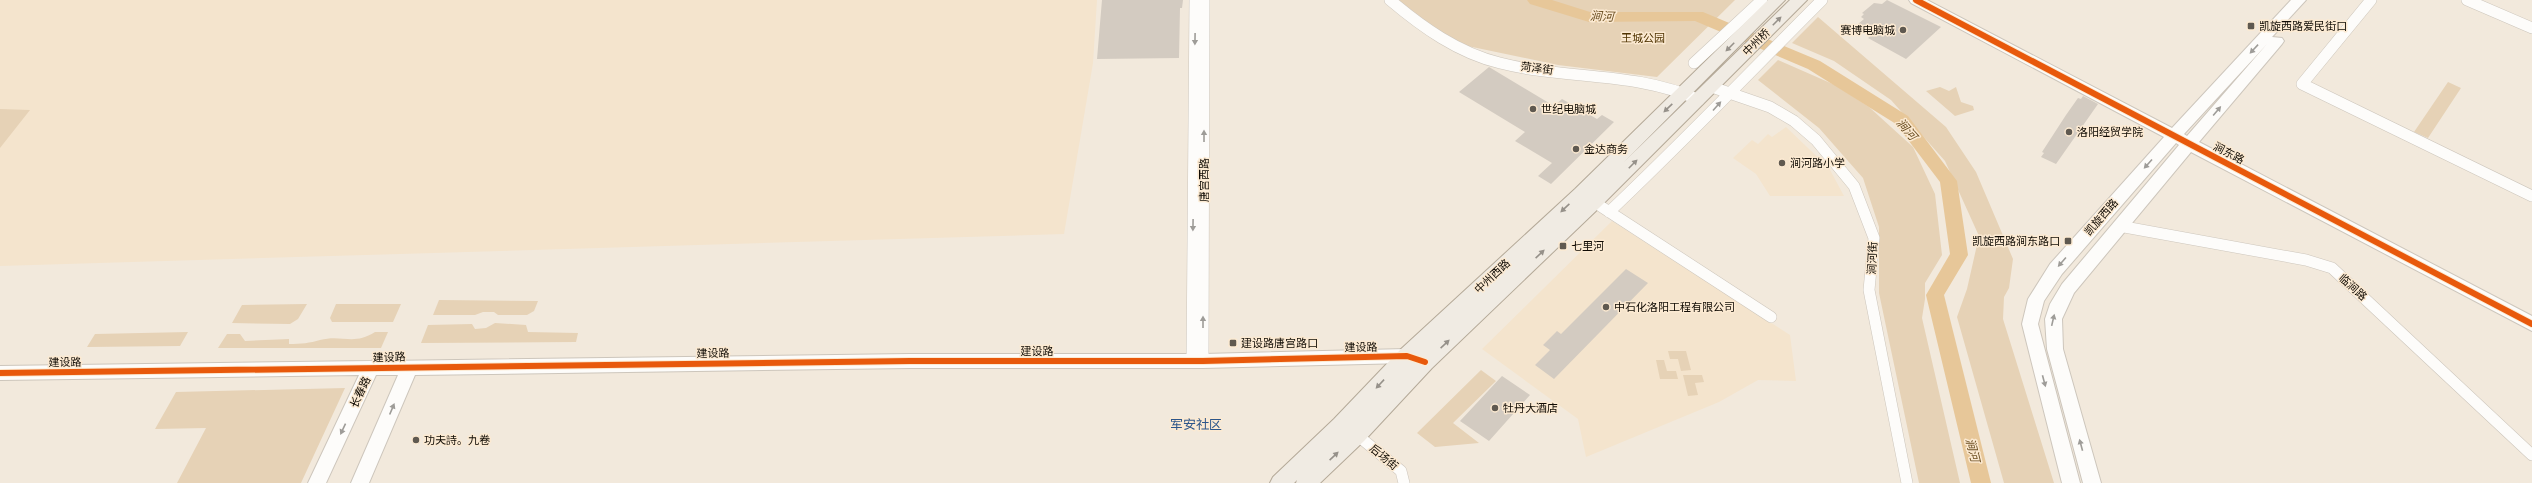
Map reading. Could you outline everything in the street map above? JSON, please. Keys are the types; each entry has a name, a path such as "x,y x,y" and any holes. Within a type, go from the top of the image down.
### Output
{"main road":[{"name":"中州桥","path":"1716,80 1777,0"},
{"name":"中州桥","path":"1716,80 1796,3"},
{"name":"中州西路","path":"1280,483 1415,356 1595,203 1692,96 1716,80"},
{"name":"中州西路","path":"1306,483 1356,435 1415,356"}],"street":[{"name":"唐宫西路","path":"1195,0 1198,357"},
{"name":"唐宫西路","path":"1198,357 1204,0"},
{"name":"菏泽街","path":"1390,0 1420,25 1469,52 1513,65 1619,78 1692,96"},
{"path":"1762,0 1716,80 1700,125 1595,203 1771,317"},
{"path":"1716,80 1808,14 1822,0"},
{"name":"涧东路","path":"1916,0 2175,134"},
{"name":"涧东路","path":"1923,0 2532,324"},
{"name":"凯旋西路","path":"2071,483 2030,324 2036,299 2056,269 2175,134 2299,0"},
{"name":"凯旋西路","path":"2092,483 2051,329 2056,307 2074,279 2311,0"},
{"path":"2371,0 2302,84 2532,196"},
{"path":"2467,0 2532,28"},
{"name":"涧河街","path":"1716,80 1770,107 1794,122 1816,140 1854,186 1874,238 1873,263 1869,290 1907,483"},
{"name":"涧东路","path":"2190,142 2532,319"},
{"name":"临涧路","path":"2119,226 2306,260 2332,268 2532,455"},
{"name":"建设路","path":"0,364 403,363 1415,356"},
{"name":"建设路","path":"0,373 371,368 403,363"},
{"path":"360,483 403,363"},
{"name":"长春路","path":"317,483 371,368"},
{"name":"后场街","path":"1356,435 1401,471 1404,483"}],"shaded area":[{"path":"0,0 1097,0 1093,63 1064,234 0,266"},
{"name":"涧河路小学","path":"1786,127 1829,168 1844,196 1770,196 1756,174 1733,158 1752,140 1758,144 1768,134 1772,137"},
{"path":"1612,221 1790,335 1796,381 1758,380 1719,402 1586,457 1578,419 1482,349"}],"green space":[{"name":"王城公园","path":"1396,0 1735,0 1657,77 1558,65 1458,44"},
{"path":"1818,17 1946,127 1976,172 2013,259 2009,288 2004,297 2003,319 2054,483 2004,483 1957,317 1967,289 1979,236 1945,161 1891,100 1834,61 1792,43"},
{"path":"1778,60 1835,85 1869,107 1913,147 1935,194 1942,255 1925,283 1925,299 1922,318 1960,483 1919,483 1879,293 1879,227 1863,178 1819,128 1758,80"},
{"path":"2448,82 2461,88 2428,138 2414,132"},
{"path":"1940,87 1949,91 1956,87 1961,102 1973,106 1974,110 1955,116 1926,91"},
{"path":"0,109 30,110 0,148"},
{"path":"439,300 538,301 534,311 527,315 498,315 494,312 483,312 475,315 433,315"},
{"path":"307,304 298,319 290,324 232,323 242,305"},
{"path":"336,304 401,304 393,322 332,322 330,318"},
{"path":"495,323 526,325 528,332 578,333 576,342 421,343 428,325 472,324 475,329 486,328"},
{"path":"188,332 180,346 87,347 95,334"},
{"path":"375,332 388,332 381,348 218,348 227,334 240,334 245,341 289,339 289,344 293,344 309,343 335,338 354,339 367,336"},
{"path":"1668,351 1686,351 1691,370 1681,371 1678,359 1670,359"},
{"path":"1656,360 1664,360 1667,371 1676,371 1678,379 1660,379"},
{"path":"1481,370 1496,381 1453,423 1479,443 1435,447 1417,433"},
{"path":"1683,375 1702,375 1704,382 1695,383 1698,395 1688,396"},
{"path":"345,388 301,483 177,483 206,428 155,429 176,392"}],"building":[{"path":"1102,0 1183,0 1182,8 1180,8 1179,58 1097,59"},
{"name":"赛博电脑城","path":"1887,0 1941,27 1906,59 1868,38 1874,33 1858,24 1864,19 1861,17 1864,14 1862,13 1874,3 1882,4"},
{"name":"世纪电脑城","path":"1489,67 1554,106 1562,99 1597,119 1602,115 1614,122 1551,184 1538,176 1552,163 1515,141 1525,132 1459,92"},
{"name":"洛阳经贸学院","path":"2083,96 2098,104 2056,164 2041,157 2044,153 2042,152 2066,115 2078,98 2081,99"},
{"name":"中石化洛阳工程有限公司","path":"1626,269 1648,283 1554,379 1535,365 1550,350 1543,345 1557,331 1561,334"},
{"name":"牡丹大酒店","path":"1502,376 1530,395 1489,441 1460,421"}],"waterway":[{"name":"涧河","path":"1535,0 1589,17 1697,16 1814,65 1902,120 1948,181 1959,255 1935,295 1981,483"}],"cycle path":[{"path":"1916,0 2532,324"},
{"path":"0,373 910,361 1203,361 1407,356 1425,362"}],"place":[{"name":"凯旋西路爱民街口","path":"2251,26"},
{"name":"赛博电脑城","path":"1903,30"},
{"name":"世纪电脑城","path":"1533,109"},
{"name":"洛阳经贸学院","path":"2069,132"},
{"name":"金达商务","path":"1576,149"},
{"name":"涧河路小学","path":"1782,163"},
{"name":"凯旋西路涧东路口","path":"2068,241"},
{"name":"七里河","path":"1563,246"},
{"name":"中石化洛阳工程有限公司","path":"1606,307"},
{"name":"建设路唐宫路口","path":"1233,343"},
{"name":"牡丹大酒店","path":"1495,408"},
{"name":"功夫詩。九卷","path":"416,440"}],"district":[{"name":"军安社区","path":"1196,424"}]}
